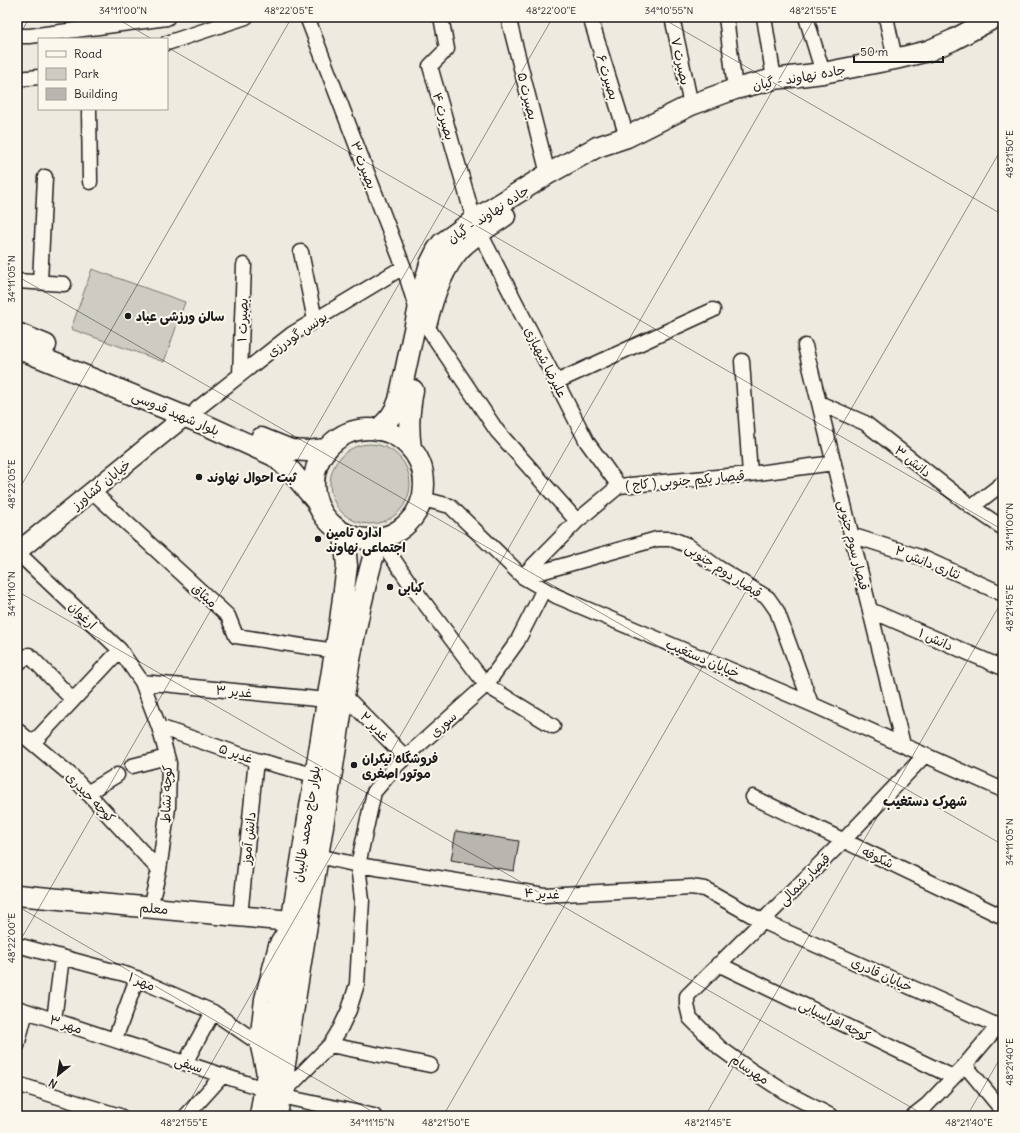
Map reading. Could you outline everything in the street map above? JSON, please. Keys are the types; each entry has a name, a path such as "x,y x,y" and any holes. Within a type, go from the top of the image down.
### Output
{"main road":[{"name":"جاده نهاوند - گیان","path":"477,227 548,174 597,147 627,136 690,106 734,89 774,79 823,73 895,59 934,48 953,40 996,17"},
{"name":"جاده نهاوند - گیان","path":"411,449 408,428 409,415 427,271 437,250 442,243 517,208 602,154 627,136"},
{"name":"جاده نهاوند - گیان","path":"377,430 392,417 396,410 422,320"},
{"name":"بلوار شهید قدوسی","path":"17,333 191,413 274,456 291,471 318,503"},
{"name":"بلوار شهید قدوسی","path":"17,348 291,450 307,451 326,449"},
{"path":"367,429 382,430 397,436 411,449 417,457 423,470 424,484 423,499 416,513 406,525 394,534 379,538 367,539 344,533 333,525 324,515 318,503 314,484 317,466 326,449 338,439 352,432 367,429"},
{"name":"بلوار حاج محمد طالبیان","path":"260,1116 270,1088 318,856 336,697 335,651 347,566 344,533"},
{"name":"بلوار حاج محمد طالبیان","path":"277,1116 270,1088 290,921 314,775 357,620 368,571 379,538"},
{"name":"معلم","path":"17,895 290,921"}],"street":[{"path":"17,36 30,36 167,18 170,41 246,17"},
{"name":"بصیرت ۳","path":"307,17 404,268 422,320 496,431 577,521"},
{"name":"بصیرت ۴","path":"441,17 447,49 430,66 477,227"},
{"name":"بصیرت ۵","path":"508,17 548,174"},
{"name":"بصیرت ۶","path":"590,17 627,136"},
{"name":"بصیرت ۷","path":"672,17 690,106"},
{"path":"726,17 734,89"},
{"path":"764,17 774,79"},
{"path":"806,17 823,73"},
{"path":"886,17 895,59"},
{"path":"17,79 38,77"},
{"path":"90,110 90,182"},
{"path":"40,282 45,178"},
{"name":"علیرضا شهبازی","path":"477,227 587,442 619,486"},
{"path":"301,252 315,320"},
{"name":"بصیرت ۱","path":"240,375 244,265"},
{"name":"یونس گودرزی","path":"191,413 292,334 404,268"},
{"path":"17,281 64,284"},
{"path":"556,382 713,310"},
{"name":"قیصار سوم جنوبی","path":"805,346 903,745"},
{"path":"742,360 750,474"},
{"name":"دانش ۳","path":"819,403 865,423 972,507 1003,528"},
{"name":"خیابان کشاورز","path":"17,552 191,413"},
{"name":"قیصار یکم جنوبی ( کاج )","path":"523,577 577,521 619,486 750,474 834,464"},
{"path":"972,507 1003,483"},
{"name":"میثاق","path":"92,491 228,616 236,636 335,651"},
{"name":"خیابان دستغیب","path":"423,499 450,506 523,577 556,596 811,704 1003,790"},
{"name":"نثاری دانش ۲","path":"851,535 923,558 1003,594"},
{"path":"379,538 411,585 486,686 553,726"},
{"name":"قیصار دوم جنوبی","path":"523,577 657,539 672,539 687,545 717,568 742,584 757,590 768,598 777,611 811,704"},
{"name":"ارغوان","path":"17,552 120,650 142,682"},
{"name":"سوری","path":"270,1088 330,1045 349,1010 357,984 362,900 358,865 374,792 406,758 486,686 517,642 544,589"},
{"name":"دانش ۱","path":"870,610 1003,668"},
{"path":"33,743 120,650"},
{"path":"17,664 30,655 73,700"},
{"name":"غدیر ۳","path":"142,682 336,697"},
{"name":"کوچه نشاط","path":"142,682 159,727 169,763 168,808 159,870 150,908"},
{"name":"غدیر ۲","path":"336,697 406,758"},
{"name":"غدیر ۵","path":"159,727 256,760 314,775"},
{"name":"کوچه حیدری","path":"17,730 72,776 159,870"},
{"name":"قیصار شمالی","path":"687,1005 687,996 843,841 925,755"},
{"path":"132,766 167,757"},
{"name":"دانش آموز","path":"240,916 256,760"},
{"path":"87,793 117,775"},
{"name":"شکوفه","path":"753,797 1003,917"},
{"name":"غدیر ۴","path":"318,856 358,865 544,895 691,887 705,889 762,921"},
{"path":"270,1088 257,1042 262,999 276,945 290,921"},
{"name":"خیابان قادری","path":"762,921 1000,1025"},
{"name":"مهر ۱","path":"17,945 128,974 213,1012 257,1042"},
{"path":"54,1020 62,957"},
{"name":"کوچه افراسیابی","path":"718,964 953,1077"},
{"path":"115,1039 137,978"},
{"name":"مهرسام","path":"687,1005 690,1018 720,1048 785,1092 831,1116"},
{"path":"17,1046 22,1010"},
{"name":"مهر ۳","path":"22,1010 115,1039"},
{"path":"185,1063 213,1012"},
{"path":"913,1116 927,1105 1000,1025"},
{"name":"سیفی","path":"115,1039 223,1075 374,1116"},
{"path":"330,1045 430,1065"},
{"path":"965,1065 1003,1112"},
{"path":"186,1116 223,1075"},
{"path":"17,1084 120,1116"}],"green space":[{"name":"سالن ورزشی عباد","path":"92,269 185,302 164,362 71,329"},
{"path":"370,444 385,447 398,456 407,469 410,484 407,499 398,512 385,521 370,524 355,521 342,512 333,499 330,484 333,469 342,456 355,447"}],"building":[{"path":"456,831 519,841 514,871 451,860"}],"place":[{"name":"سالن ورزشی عباد","path":"128,316"},
{"name":"ثبت احوال نهاوند","path":"199,477"},
{"name":"اداره تامین اجتماعی نهاوند","path":"318,539"},
{"name":"کبابی","path":"390,587"},
{"name":"فروشگاه نیکران موتور اصغری","path":"354,765"}],"district":[{"name":"شهرک دستغیب","path":"925,801"}]}
